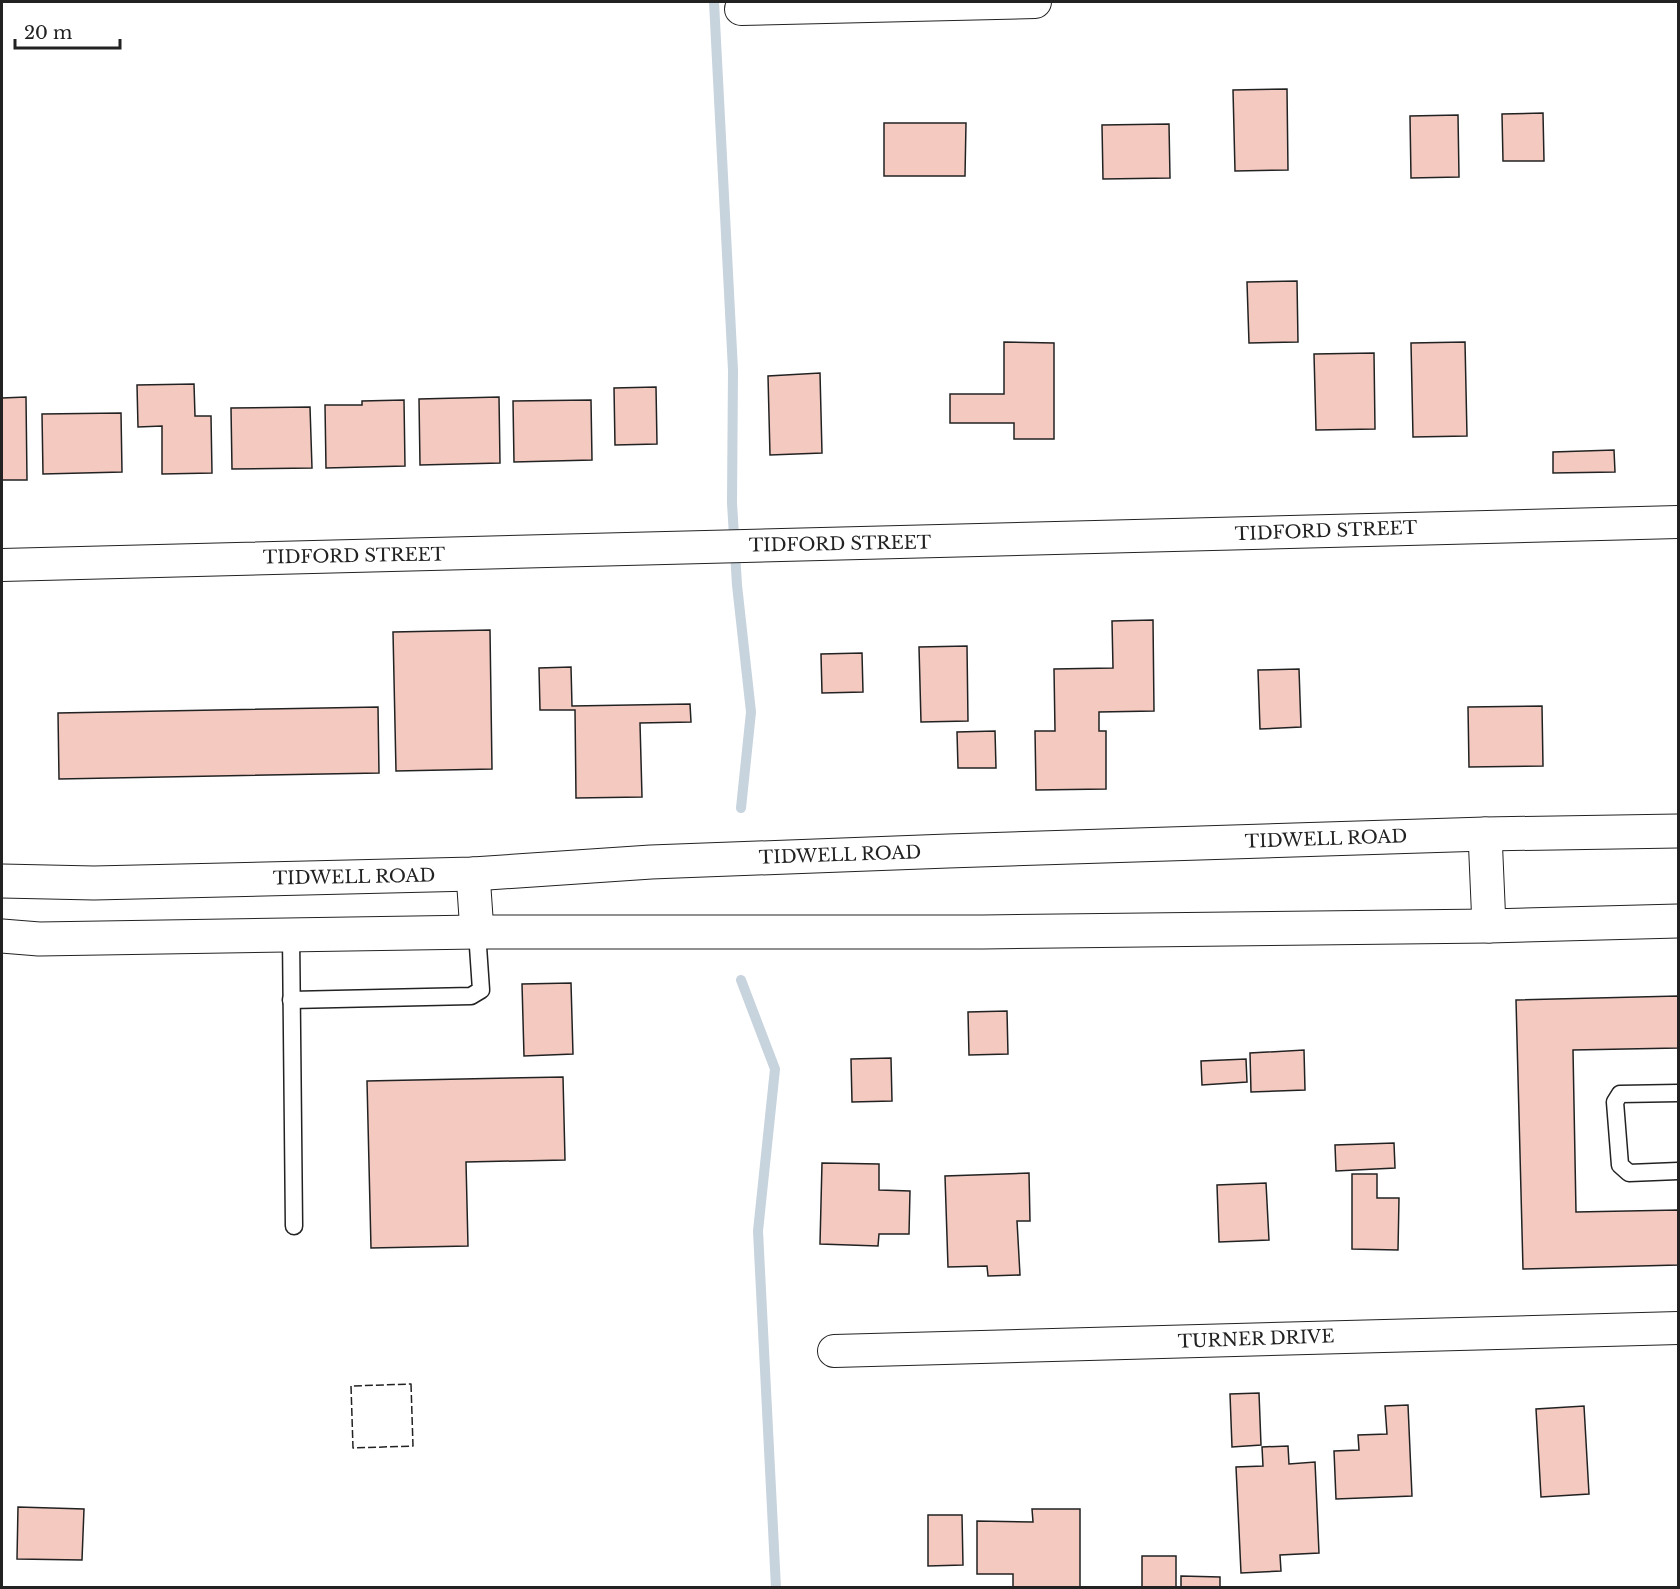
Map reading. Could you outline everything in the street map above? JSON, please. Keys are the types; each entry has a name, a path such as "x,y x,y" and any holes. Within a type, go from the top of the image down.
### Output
{"main road":[{"name":"TIDWELL ROAD","path":"2,881 94,883 474,874 651,862 1485,834 1678,831"},
{"path":"1485,834 1489,926"},
{"path":"474,874 477,932"},
{"path":"2,936 39,939 477,932 983,932 1489,926 1678,921"}],"street":[{"path":"741,9 1035,2"},
{"name":"TIDFORD STREET","path":"2,565 1678,522"},
{"name":"TURNER DRIVE","path":"834,1351 1678,1328"}],"lane":[{"path":"291,1000 471,996 481,990 477,932"},
{"path":"291,935 294,1227"},
{"path":"1678,1093 1620,1094 1615,1101 1620,1166 1629,1173 1678,1171"}],"building":[{"path":"1287,89 1288,170 1235,171 1233,90"},
{"path":"1543,113 1544,161 1503,161 1502,114"},
{"path":"1458,115 1459,177 1411,178 1410,116"},
{"path":"884,123 966,123 965,176 884,176"},
{"path":"1169,124 1170,178 1103,179 1102,125"},
{"path":"1297,281 1298,342 1249,343 1247,282"},
{"path":"1004,342 1054,343 1054,439 1014,439 1014,423 950,423 950,394 1004,394"},
{"path":"1465,342 1467,436 1413,437 1411,343"},
{"path":"1374,353 1375,429 1316,430 1314,354"},
{"path":"820,373 822,453 770,455 768,376"},
{"path":"194,384 195,416 211,416 212,473 162,474 162,426 138,427 137,385"},
{"path":"656,387 657,444 615,445 614,388"},
{"path":"26,397 27,480 2,480 2,398"},
{"path":"499,397 500,463 420,465 419,399"},
{"path":"404,400 405,466 326,468 325,405 362,405 362,401"},
{"path":"591,400 592,460 514,462 513,401"},
{"path":"310,407 312,468 232,469 231,408"},
{"path":"121,413 122,472 43,474 42,414"},
{"path":"1614,450 1615,472 1553,473 1553,452"},
{"path":"1153,620 1154,711 1099,712 1099,731 1106,731 1106,789 1036,790 1035,731 1055,731 1054,669 1113,668 1112,621"},
{"path":"490,630 492,769 396,771 393,632"},
{"path":"967,646 968,721 921,722 919,647"},
{"path":"862,653 863,692 822,693 821,654"},
{"path":"571,667 572,706 690,704 691,722 640,723 642,797 576,798 575,710 540,710 539,668"},
{"path":"1299,669 1301,727 1260,729 1258,670"},
{"path":"1542,706 1543,766 1469,767 1468,707"},
{"path":"378,707 379,773 59,779 58,713"},
{"path":"995,731 996,768 958,768 957,732"},
{"path":"571,983 573,1054 524,1056 522,984"},
{"path":"1678,996 1678,1048 1573,1050 1576,1212 1678,1210 1678,1265 1523,1269 1516,1000"},
{"path":"1007,1011 1008,1054 969,1055 968,1012"},
{"path":"1304,1050 1305,1090 1251,1092 1250,1053"},
{"path":"891,1058 892,1101 852,1102 851,1059"},
{"path":"1246,1059 1247,1082 1202,1085 1201,1061"},
{"path":"563,1077 565,1160 466,1162 468,1246 371,1248 367,1081"},
{"path":"1394,1143 1395,1168 1336,1171 1335,1145"},
{"path":"822,1163 879,1164 879,1190 910,1191 909,1234 879,1234 878,1246 820,1244"},
{"path":"1029,1173 1030,1221 1017,1221 1020,1275 988,1276 987,1266 948,1267 945,1176"},
{"path":"1352,1174 1377,1174 1377,1198 1399,1198 1398,1250 1352,1249"},
{"path":"1266,1183 1269,1240 1219,1242 1217,1185"},
{"path":"1259,1393 1261,1445 1232,1447 1230,1394"},
{"path":"1408,1405 1412,1496 1336,1499 1334,1451 1359,1450 1358,1435 1387,1434 1385,1406"},
{"path":"1584,1406 1589,1494 1541,1497 1536,1409"},
{"path":"1288,1446 1289,1464 1315,1462 1319,1553 1280,1555 1281,1571 1241,1573 1236,1467 1263,1466 1262,1447"},
{"path":"18,1507 84,1509 82,1560 17,1559"},
{"path":"1032,1509 1080,1509 1080,1588 1013,1588 1013,1574 977,1574 977,1521 1033,1522"},
{"path":"928,1515 962,1515 963,1565 928,1566"},
{"path":"1142,1556 1176,1556 1176,1588 1142,1588"},
{"path":"1181,1576 1220,1577 1220,1588 1181,1588"}],"waterway":[{"path":"714,2 733,370 732,503 737,585 751,712 741,808"},
{"path":"741,980 775,1069 758,1231 776,1588"}],"fence":[{"path":"411,1384 413,1446 353,1448 351,1386 411,1384"}]}
